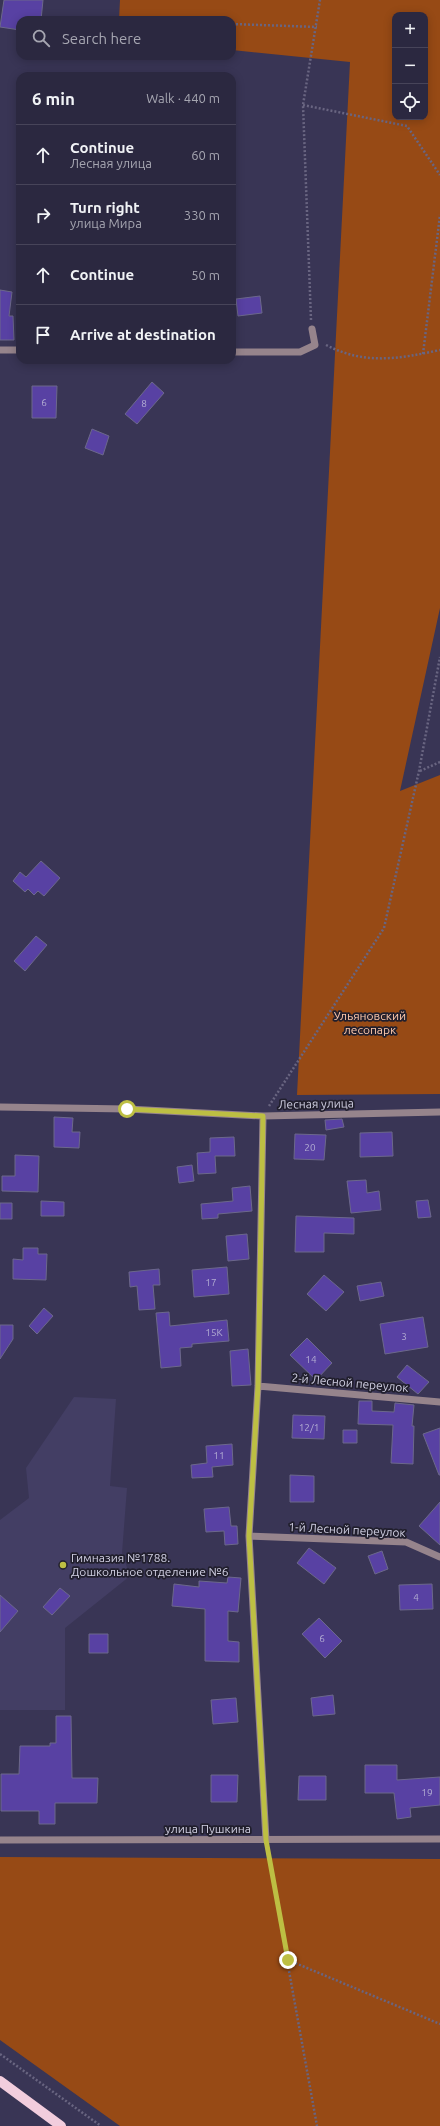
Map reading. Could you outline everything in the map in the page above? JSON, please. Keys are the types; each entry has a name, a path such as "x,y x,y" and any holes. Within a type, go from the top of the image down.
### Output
{"main road":[{"path":"0,2081 62,2126"}],"street":[{"path":"236,352 300,352 315,345 312,329"},
{"path":"0,350 16,350"},
{"name":"Лесная улица","path":"0,1107 127,1109 263,1116 440,1112"},
{"path":"263,1116 258,1386 249,1536 266,1840"},
{"name":"2-й Лесной переулок","path":"258,1386 440,1402"},
{"name":"1-й Лесной переулок","path":"249,1536 406,1542 440,1557"},
{"name":"улица Пушкина","path":"0,1840 440,1839"}],"path":[{"path":"312,329 303,105 317,27 320,0"},
{"path":"236,24 317,27"},
{"path":"303,105 407,126 440,175"},
{"path":"422,354 440,215"},
{"path":"315,345 322,344 341,353 366,359 407,357 440,350"},
{"path":"263,1116 384,928 419,771 440,657"},
{"path":"419,771 440,762"},
{"path":"266,1840 317,2126"},
{"path":"288,1960 440,2024"},
{"path":"0,2054 101,2126"}],"shaded area":[{"name":"Гимназия №1788. Дошкольное отделение №6","path":"74,1397 116,1399 110,1486 127,1488 122,1553 130,1576 65,1628 65,1710 0,1710 0,1520 29,1498 26,1468"}],"green space":[{"name":"Ульяновский лесопарк","path":"120,0 440,0 440,608 400,791 440,775 440,1094 297,1095 350,62 236,50 236,16 119,16"},
{"path":"0,1857 440,1859 440,2126 120,2126 0,2040"}],"building":[{"path":"4,0 43,0 41,16 16,16 16,29 0,27"},
{"path":"0,290 12,292 9,316 13,316 14,340 0,340"},
{"path":"260,296 262,313 238,316 236,299"},
{"path":"152,382 164,393 137,424 125,414"},
{"path":"32,386 57,386 56,418 32,418"},
{"path":"92,429 109,436 103,455 85,448"},
{"path":"41,861 60,878 44,896 38,891 34,895 28,889 25,892 13,881 20,872 26,877"},
{"path":"36,936 47,945 25,971 14,961"},
{"path":"54,1117 73,1118 72,1132 80,1132 79,1148 54,1147"},
{"path":"342,1119 344,1127 326,1130 325,1120"},
{"path":"392,1132 393,1156 360,1157 360,1133"},
{"path":"295,1134 326,1135 324,1160 294,1159"},
{"path":"234,1137 235,1156 215,1156 216,1173 198,1174 197,1153 210,1152 210,1138"},
{"path":"15,1155 39,1156 38,1192 2,1191 2,1176 15,1176"},
{"path":"192,1165 194,1181 179,1183 177,1167"},
{"path":"366,1180 367,1193 379,1191 381,1210 351,1213 347,1181"},
{"path":"250,1186 252,1211 218,1214 218,1218 202,1219 201,1204 233,1201 232,1188"},
{"path":"428,1200 431,1217 418,1218 416,1201"},
{"path":"41,1201 64,1202 64,1216 41,1216"},
{"path":"0,1203 12,1203 12,1219 0,1219"},
{"path":"296,1216 354,1218 354,1234 324,1233 324,1252 295,1252"},
{"path":"247,1234 249,1259 228,1261 226,1236"},
{"path":"23,1248 38,1248 38,1254 47,1254 46,1280 13,1279 13,1259 23,1260"},
{"path":"227,1267 229,1294 194,1297 192,1270"},
{"path":"159,1269 160,1285 153,1285 155,1309 139,1310 137,1286 130,1287 129,1272"},
{"path":"324,1275 344,1292 326,1311 307,1294"},
{"path":"381,1282 384,1296 360,1301 357,1286"},
{"path":"44,1308 53,1316 37,1334 29,1326"},
{"path":"169,1312 170,1326 227,1320 229,1341 192,1344 192,1347 180,1348 181,1366 161,1368 156,1313"},
{"path":"423,1317 428,1347 385,1354 380,1324"},
{"path":"0,1325 13,1325 13,1339 0,1359"},
{"path":"307,1338 332,1363 316,1380 290,1355"},
{"path":"248,1349 251,1385 232,1386 230,1351"},
{"path":"407,1365 429,1382 418,1394 397,1377"},
{"path":"359,1401 372,1401 372,1411 394,1412 395,1403 414,1405 412,1426 414,1426 413,1464 391,1463 393,1425 358,1424"},
{"path":"293,1415 325,1416 324,1439 292,1438"},
{"path":"440,1428 440,1475 439,1475 423,1434"},
{"path":"343,1430 357,1430 357,1443 343,1443"},
{"path":"232,1444 233,1465 212,1467 213,1477 192,1478 191,1465 207,1463 206,1446"},
{"path":"290,1475 314,1476 314,1502 290,1502"},
{"path":"440,1502 440,1545 419,1526"},
{"path":"229,1507 231,1526 237,1526 238,1544 225,1545 224,1531 206,1532 204,1509"},
{"path":"309,1548 336,1568 324,1584 297,1563"},
{"path":"382,1551 388,1569 375,1574 368,1556"},
{"path":"228,1577 241,1578 238,1612 228,1611 228,1641 239,1642 239,1662 205,1661 205,1609 172,1606 174,1584 199,1587 199,1581 227,1583"},
{"path":"432,1584 433,1609 400,1610 399,1585"},
{"path":"60,1588 70,1596 52,1615 43,1607"},
{"path":"0,1595 18,1611 0,1632"},
{"path":"319,1618 342,1641 325,1658 302,1634"},
{"path":"89,1634 108,1634 108,1653 89,1653"},
{"path":"333,1695 335,1714 313,1716 311,1698"},
{"path":"236,1698 238,1722 213,1724 211,1700"},
{"path":"56,1716 71,1716 72,1778 98,1778 97,1803 55,1803 55,1824 39,1824 39,1811 1,1811 1,1774 19,1774 20,1746 50,1746 50,1743 56,1743"},
{"path":"365,1765 397,1765 397,1780 440,1777 440,1805 410,1808 411,1817 397,1819 394,1793 365,1793"},
{"path":"211,1775 238,1775 237,1802 211,1802"},
{"path":"299,1776 326,1776 326,1800 298,1800"}],"place":[{"name":"Гимназия №1788. Дошкольное отделение №6","path":"63,1565"}],"route":[{"path":"127,1109 263,1116 258,1386 249,1536 266,1840 288,1960"}]}
